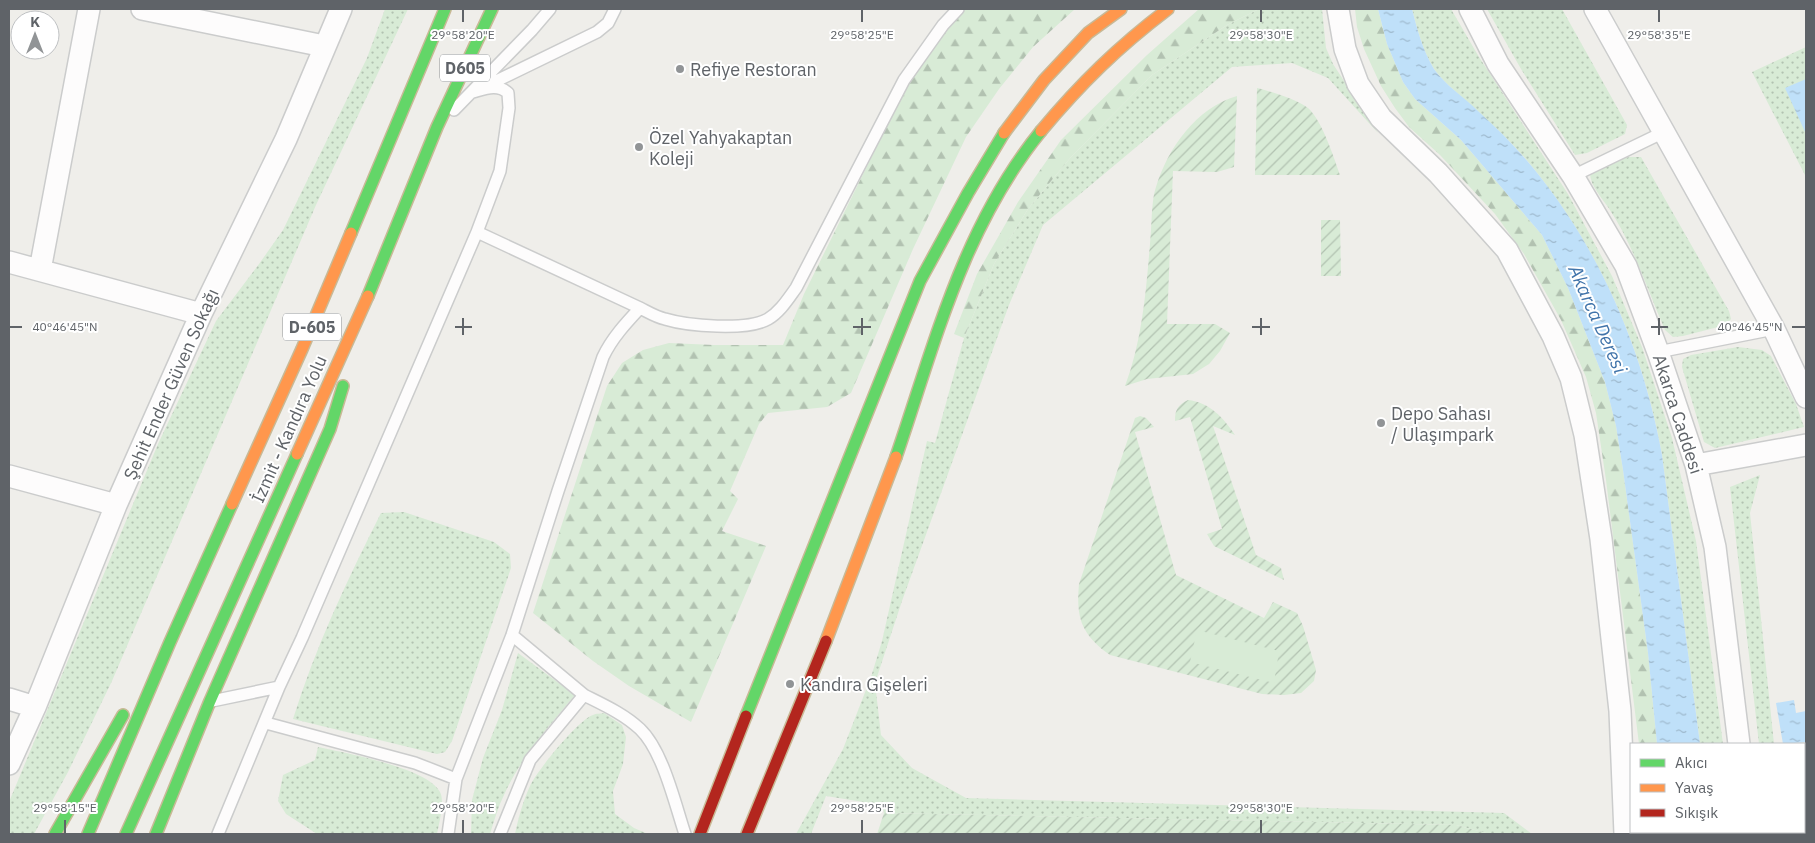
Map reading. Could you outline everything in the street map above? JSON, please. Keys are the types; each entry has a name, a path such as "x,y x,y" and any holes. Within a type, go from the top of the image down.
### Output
{"highway":[{"name":"İzmit - Kandıra Yolu","path":"88,834 170,642 302,349 445,9"},
{"name":"İzmit - Kandıra Yolu","path":"126,834 370,291 437,127 492,9"},
{"path":"700,834 765,666 844,474 920,281 1005,130 1044,80 1082,39 1121,9"},
{"path":"746,834 808,688 857,562 888,481 949,297 984,219 1030,146 1068,98 1117,49 1168,9"},
{"path":"156,834 210,702 330,429 370,291"},
{"path":"55,834 112,732 170,642"}],"street":[{"path":"40,270 88,9"},
{"path":"142,9 324,46"},
{"name":"Şehit Ender Güven Sokağı","path":"9,764 35,707 116,505 201,314 286,139 341,9"},
{"path":"1338,9 1346,49 1358,84 1381,118 1438,173 1507,250 1553,336 1571,378 1585,435 1601,540 1620,711 1625,834"},
{"name":"Akarca Caddesi","path":"1470,9 1498,64 1573,176 1626,266 1658,352 1696,465 1715,547 1739,743"},
{"path":"1595,9 1774,329 1806,397"},
{"path":"9,262 201,314"},
{"path":"1696,465 1806,444"},
{"path":"9,476 116,505"},
{"path":"9,699 35,707"}],"lane":[{"path":"437,127 473,92 550,9"},
{"path":"473,92 597,32 608,23 616,9"},
{"path":"478,232 665,319 706,325 746,325 762,322 773,315 796,288 904,80 943,25 958,9"},
{"path":"218,834 266,723 279,687 478,232 500,171 506,139 508,93 504,89 499,88 473,92"},
{"path":"1573,176 1664,132"},
{"path":"448,834 456,779 512,635 603,357 618,333 640,308"},
{"path":"1658,352 1774,329"},
{"path":"512,635 584,695 620,714 641,730 657,752 685,834"},
{"path":"210,702 279,687"},
{"path":"500,834 530,760 584,695"},
{"path":"266,723 415,763 456,779"}],"green space":[{"path":"385,9 408,9 316,205 112,681 68,772 34,834 9,834 9,802 158,444 216,321 283,230 367,58"},
{"path":"965,9 1075,9 1033,47 999,89 966,137 913,249 851,393 827,407 768,413 759,424 730,491 738,499 722,531 766,546 691,722 629,686 593,661 533,613 607,386 622,363 643,350 669,343 783,345 804,294 905,89 940,38"},
{"path":"1199,9 1259,9 1227,25 1152,75 1071,157 1028,209 994,264 964,338 954,334 977,274 1018,202 1061,140 1147,55"},
{"path":"1259,9 1322,9 1326,48 1333,64 1378,133 1328,78 1292,63 1232,67 1043,225 1009,305 902,601 875,683 881,735 912,768 966,798 1504,813 1532,834 1490,834 1456,825 884,813 882,805 826,796 811,834 796,834 843,749 871,677 882,641 927,441 935,443 964,338 994,264 1028,209 1071,157 1152,75 1227,25"},
{"path":"1355,9 1378,9 1387,44 1403,82 1415,99 1461,140 1542,235 1568,288 1605,382 1616,426 1648,653 1657,743 1639,743 1606,480 1596,413 1586,377 1561,320 1524,254 1495,214 1440,155 1409,127 1395,108 1381,86 1364,49 1357,27"},
{"path":"1412,9 1451,9 1479,57 1568,194 1612,276 1642,347 1672,438 1696,541 1723,743 1700,743 1662,455 1644,379 1617,307 1601,272 1561,205 1523,156 1438,74 1430,62 1418,32"},
{"path":"1487,9 1562,9 1627,125 1625,134 1587,153 1575,155 1521,69"},
{"path":"1806,47 1806,177 1752,72"},
{"path":"1257,88 1291,99 1308,108 1323,130 1340,175 1255,175"},
{"path":"1237,96 1234,167 1217,172 1173,171 1167,324 1215,324 1230,333 1220,351 1209,364 1193,374 1147,379 1125,386 1136,352 1147,280 1153,200 1161,172 1176,144 1197,120 1222,102"},
{"path":"1629,157 1641,157 1729,311 1731,319 1726,325 1673,337 1665,330 1625,236 1596,191 1590,177 1590,173"},
{"path":"1321,220 1340,220 1341,276 1321,276"},
{"path":"1738,347 1762,350 1771,356 1796,404 1804,427 1715,448 1704,442 1682,367 1683,359 1691,355"},
{"path":"1188,400 1196,401 1209,407 1226,423 1235,435 1213,426 1256,555 1281,568 1284,580 1214,546 1207,534 1222,529 1190,417 1175,421 1178,408"},
{"path":"1140,416 1146,418 1154,427 1135,432 1176,575 1264,618 1273,602 1297,613 1303,626 1316,670 1314,681 1301,693 1284,695 1262,694 1110,655 1092,640 1082,624 1078,606 1079,584 1135,418"},
{"path":"1760,475 1750,513 1774,743 1759,743 1730,487"},
{"path":"404,512 494,542 510,554 511,568 452,741 445,752 437,754 293,719 311,666 332,614 381,513"},
{"path":"1197,630 1279,651 1274,683 1190,662"},
{"path":"518,653 575,695 536,742 511,781 496,814 490,834 471,834 472,800 483,758 502,710"},
{"path":"604,713 622,725 626,737 623,764 613,791 615,814 634,828 648,834 515,834 527,792 540,770 578,726 594,714"},
{"path":"318,747 385,763 420,776 432,783 440,792 442,801 437,834 317,834 286,814 278,801 283,775 315,760"},
{"path":"884,813 1456,825 1490,834 877,834"}],"water":[{"name":"Akarca Deresi","path":"1378,9 1412,9 1418,32 1430,62 1438,75 1473,106 1524,157 1561,205 1601,271 1632,343 1654,417 1662,455 1700,743 1657,743 1648,653 1616,426 1605,382 1568,288 1542,235 1461,140 1415,99 1403,82 1387,44"},
{"path":"1806,79 1806,134 1785,88"},
{"path":"1794,700 1796,713 1806,711 1806,742 1783,743 1776,703"}],"traffic: fast":[{"path":"351,233 445,9"},
{"path":"368,296 437,127 492,9"},
{"path":"896,457 938,329 971,246 991,206 1014,168 1041,131"},
{"path":"746,716 920,281 968,193 1004,133"},
{"path":"156,834 210,701 330,429 343,386"},
{"path":"126,834 297,454"},
{"path":"88,834 170,642 232,504"},
{"path":"55,834 123,715"}],"traffic: slow":[{"path":"1004,133 1044,80 1088,33 1121,9"},
{"path":"1041,131 1101,66 1168,9"},
{"path":"232,504 302,349 351,233"},
{"path":"297,454 368,296"},
{"path":"826,641 896,457"}],"traffic: jam":[{"path":"747,834 826,641"},
{"path":"700,834 746,716"}],"place":[{"name":"Refiye Restoran","path":"680,69"},
{"name":"Özel Yahyakaptan Koleji","path":"639,147"},
{"name":"Depo Sahası / Ulaşımpark","path":"1381,423"},
{"name":"Kandıra Gişeleri","path":"790,684"}]}
